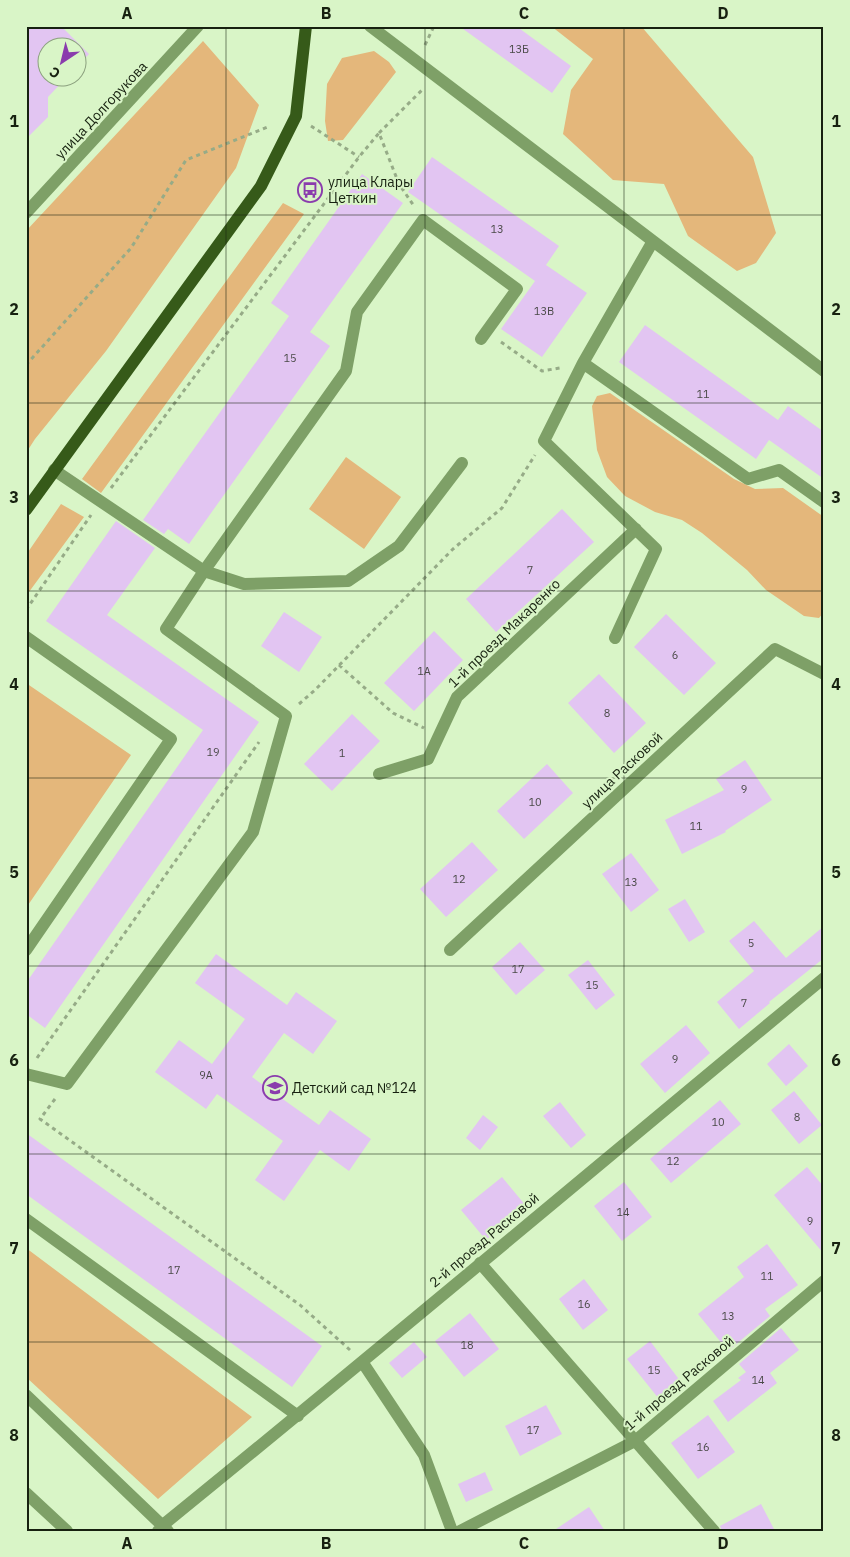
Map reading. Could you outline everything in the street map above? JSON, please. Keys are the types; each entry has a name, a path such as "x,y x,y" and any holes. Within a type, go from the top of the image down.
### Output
{"main road":[{"path":"26,510 261,186 296,116 306,26"}],"street":[{"name":"улица Долгорукова","path":"26,213 198,26"},
{"path":"370,26 824,371"},
{"path":"29,1069 67,1084 253,832 286,716 166,629 204,571 346,371 357,312 422,220 518,289 484,335"},
{"path":"615,638 656,549 544,441 583,363 653,241"},
{"path":"583,363 748,479 779,470 824,502"},
{"path":"54,470 204,571 244,584 348,581 399,546 462,463"},
{"name":"1-й проезд Макаренко","path":"379,774 428,758 456,697 636,529"},
{"path":"26,637 171,739 26,950"},
{"name":"улица Расковой","path":"450,950 775,650 824,674"},
{"name":"2-й проезд Расковой","path":"163,1529 824,978"},
{"path":"26,1219 298,1416"},
{"path":"480,1263 714,1531"},
{"name":"1-й проезд Расковой","path":"460,1531 635,1441 824,1281"},
{"path":"363,1363 424,1455 452,1531"},
{"path":"26,1395 163,1529"},
{"path":"26,1493 67,1531"}],"path":[{"path":"26,610 101,501 359,157 379,133 436,76"},
{"path":"26,366 131,248 186,160 296,116 359,157"},
{"path":"379,133 399,184 422,220"},
{"path":"484,335 542,371 583,363"},
{"path":"29,1069 258,743 315,690 453,549 502,508 544,441"},
{"path":"339,665 393,714 439,735"},
{"path":"67,1084 40,1118 300,1305 363,1363"}],"shaded area":[{"path":"551,26 641,26 753,157 776,233 756,263 737,271 688,236 664,184 613,180 563,134 571,90 593,59"},
{"path":"203,41 259,105 236,168 106,351 35,439 26,453 26,231"},
{"path":"374,51 389,62 396,72 343,140 328,141 325,121 327,84 342,58"},
{"path":"283,203 304,214 101,493 82,479"},
{"path":"610,393 734,479 755,489 783,488 824,517 824,612 819,618 804,616 766,590 747,570 702,533 682,520 655,512 625,496 607,477 597,450 592,406 597,396"},
{"path":"346,457 401,497 364,549 309,509"},
{"path":"61,504 84,517 26,596 26,555"},
{"path":"26,683 131,755 26,908"},
{"path":"26,1248 252,1417 158,1499 26,1377"}],"building":[{"path":"26,26 61,26 73,38 38,38 38,88 57,88 48,97 48,117 26,139"},
{"path":"459,26 516,26 571,66 552,93"},
{"path":"432,157 559,246 546,265 587,293 542,357 501,329 535,281 408,192"},
{"path":"362,174 403,203 310,332 330,346 189,544 168,529 164,534 143,520 289,316 271,303"},
{"path":"645,325 778,420 788,406 824,432 824,479 769,440 756,459 619,362"},
{"path":"562,509 594,542 496,632 466,599"},
{"path":"116,521 155,548 107,615 259,722 45,1028 26,1014 26,983 203,730 46,621"},
{"path":"284,612 322,637 299,672 261,646"},
{"path":"666,614 716,663 684,695 634,647"},
{"path":"434,631 463,660 414,711 384,683"},
{"path":"599,674 646,723 614,753 568,703"},
{"path":"352,714 380,741 332,791 304,764"},
{"path":"745,760 772,800 726,832 682,854 665,820 724,790 716,779"},
{"path":"547,764 573,793 524,839 497,811"},
{"path":"472,842 498,870 446,917 420,889"},
{"path":"631,853 659,890 631,912 602,874"},
{"path":"685,899 705,932 689,942 668,909"},
{"path":"754,921 786,958 824,926 824,958 739,1029 717,1002 754,971 729,941"},
{"path":"520,942 545,970 516,995 492,967"},
{"path":"216,954 287,1005 296,992 337,1021 313,1054 284,1033 252,1077 319,1125 330,1110 371,1139 349,1171 320,1150 284,1201 255,1180 283,1141 217,1094 206,1109 155,1072 179,1040 212,1064 245,1019 195,983"},
{"path":"588,960 615,995 596,1010 568,975"},
{"path":"686,1025 710,1053 665,1093 640,1064"},
{"path":"789,1044 808,1066 786,1086 767,1064"},
{"path":"794,1091 822,1125 799,1144 771,1110"},
{"path":"720,1100 741,1124 671,1183 650,1159"},
{"path":"560,1102 586,1135 571,1148 543,1116"},
{"path":"483,1115 498,1127 480,1150 466,1138"},
{"path":"26,1133 322,1346 292,1387 26,1194"},
{"path":"807,1167 824,1187 824,1254 774,1195"},
{"path":"502,1177 526,1206 486,1240 461,1210"},
{"path":"624,1182 652,1217 622,1241 594,1206"},
{"path":"767,1244 798,1285 765,1309 770,1316 728,1351 698,1314 744,1277 737,1267"},
{"path":"584,1279 608,1310 583,1330 559,1299"},
{"path":"470,1313 499,1349 464,1377 435,1341"},
{"path":"781,1328 799,1350 770,1373 777,1383 728,1422 713,1401 741,1380 738,1378 746,1372 739,1364"},
{"path":"650,1341 681,1382 659,1399 627,1359"},
{"path":"414,1342 427,1357 402,1378 389,1363"},
{"path":"546,1405 562,1434 520,1456 505,1426"},
{"path":"708,1415 735,1452 698,1479 671,1443"},
{"path":"485,1472 493,1490 466,1502 458,1484"},
{"path":"761,1504 775,1531 722,1531 720,1526"},
{"path":"589,1507 605,1531 553,1531"}],"place":[{"name":"улица Клары Цеткин","path":"310,190"},
{"name":"Детский сад №124","path":"275,1088"}]}
